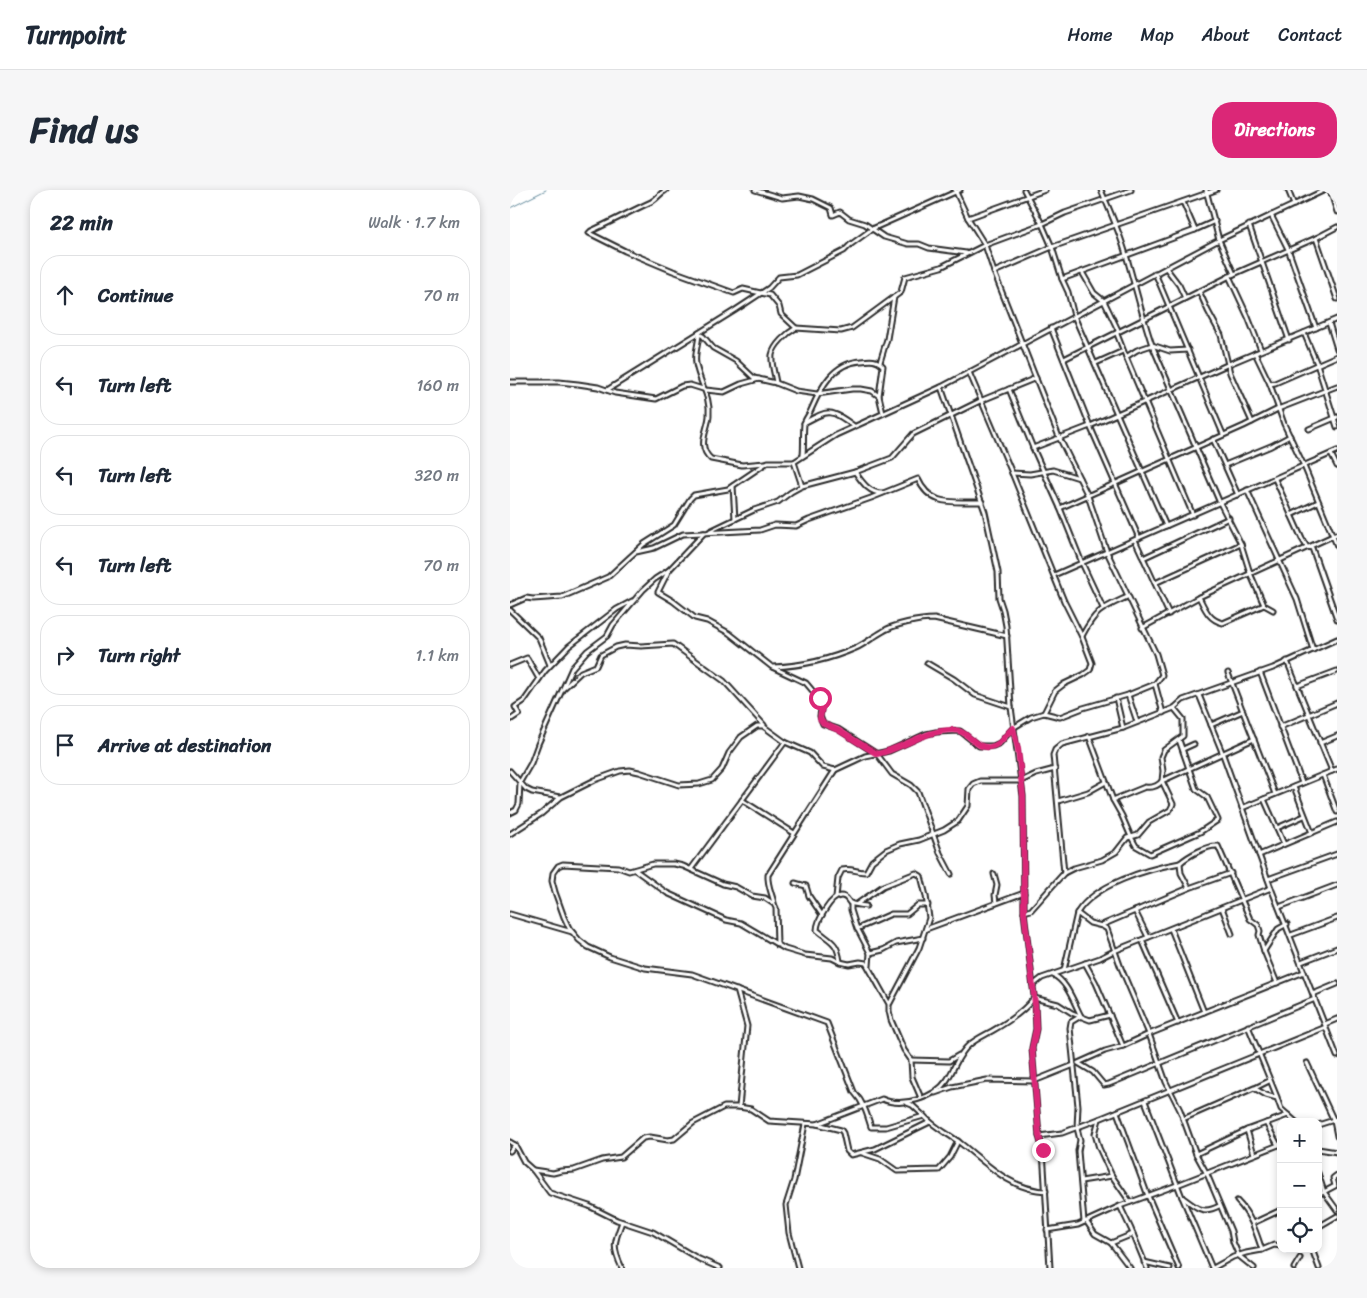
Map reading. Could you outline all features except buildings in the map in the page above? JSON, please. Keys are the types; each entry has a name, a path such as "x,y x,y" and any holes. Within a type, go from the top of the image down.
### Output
{"street":[{"path":"666,190 653,200 589,233 625,252 734,293 743,289 770,295 779,306 781,314 796,328 841,331 865,319 901,292 905,277 941,266 985,245 1104,198 1130,190"},
{"path":"755,190 782,198 799,196 813,199 831,208 834,214 840,212 849,219 863,223 884,237 905,243 919,244 929,248 966,254"},
{"path":"607,390 699,334 769,288 779,277 797,275 841,253 872,229 960,190"},
{"path":"1024,190 1052,247 1068,292 1074,316 1090,347 1166,526"},
{"path":"968,218 1045,190"},
{"path":"1101,190 1126,254 1143,320 1152,345 1220,503 1241,544 1250,573 1264,605 1273,610"},
{"path":"994,272 1052,247 1216,190"},
{"path":"1288,190 1294,205"},
{"path":"699,334 696,362 708,397 710,414 703,438 705,449 710,458 742,465 794,462 836,435 941,387 1219,240 1325,190"},
{"path":"1330,190 1337,212"},
{"path":"777,945 776,908 767,881 768,875 835,770 865,756 894,749 926,734 953,730 963,732 979,746 993,746 1000,743 1013,728 1031,716 1044,713 1060,717 1128,695 1155,684 1162,675 1156,654 1107,552 1088,496 1059,437 985,245 968,218 955,191"},
{"path":"1206,192 1219,240 1234,274"},
{"path":"1183,202 1195,230"},
{"path":"1271,215 1288,249 1316,328"},
{"path":"1062,278 1215,221"},
{"path":"1249,226 1289,340"},
{"path":"1064,359 1229,276 1337,227"},
{"path":"1316,238 1337,299"},
{"path":"1166,268 1179,285 1185,298"},
{"path":"1082,272 1094,293 1104,301 1118,330 1117,334 1123,351 1193,515"},
{"path":"1155,273 1223,434"},
{"path":"1229,276 1261,350"},
{"path":"1198,291 1221,335 1230,373 1252,422"},
{"path":"880,362 888,339 894,297"},
{"path":"1033,448 1090,426 1261,350 1337,319"},
{"path":"1328,323 1337,349"},
{"path":"776,383 772,354 782,339 796,328"},
{"path":"1051,328 1115,483 1143,558 1169,614"},
{"path":"1304,333 1336,417 1337,426"},
{"path":"699,334 713,348 736,361 754,378 776,383 796,391 817,394 860,389 880,396"},
{"path":"1126,358 1137,350 1152,345 1170,351 1188,350"},
{"path":"1096,363 1123,351"},
{"path":"1255,353 1270,384 1278,409 1337,546"},
{"path":"1270,384 1337,356"},
{"path":"803,456 804,423 817,394 829,376 842,367 856,361 874,360 880,362 884,371 880,396 883,414"},
{"path":"969,372 1064,602 1082,637 1092,663 1090,670 1055,691 1044,713"},
{"path":"709,532 754,510 778,502 802,486 856,472 892,458 913,434 980,401 1036,378"},
{"path":"510,382 559,382 590,386 615,393 656,398 682,386 690,385 706,390 724,392 741,384 759,379"},
{"path":"1060,508 1278,409 1337,386"},
{"path":"941,387 982,502 994,545 999,598 1007,636 1011,707 1018,749 1024,816 1024,912 1034,998 1036,1029 1032,1048 1039,1136 1043,1150 1050,1268"},
{"path":"1009,389 1082,564 1103,608"},
{"path":"804,423 820,414 836,413 854,426"},
{"path":"1308,429 1336,417"},
{"path":"1225,465 1290,436"},
{"path":"1213,439 1238,495"},
{"path":"1054,576 1337,451"},
{"path":"1331,454 1337,466"},
{"path":"510,605 526,598 550,598 570,593 608,576 644,544 676,523 690,498 694,495 724,490 733,486 768,462"},
{"path":"794,462 802,486"},
{"path":"1012,473 1053,470 1080,478"},
{"path":"856,472 864,484 876,493 883,493 894,489"},
{"path":"1275,478 1307,546 1312,548 1337,619"},
{"path":"635,553 654,548 683,534 760,530 775,525 796,526 918,479 923,490 931,497 942,501 982,502"},
{"path":"733,486 735,519"},
{"path":"1248,490 1297,599 1313,650"},
{"path":"1291,515 1318,502"},
{"path":"1143,558 1229,518"},
{"path":"510,813 516,810 519,804 520,782 530,764 572,668 586,651 607,636 613,625 634,600 655,579 669,570 704,533"},
{"path":"1142,628 1198,597 1337,534"},
{"path":"1155,583 1241,544"},
{"path":"669,570 658,590 659,594 672,601 694,618 707,621 729,633 772,667 798,678 816,693 822,702 820,716 824,724 838,730 877,754 892,774 918,792 940,852 951,874"},
{"path":"1082,637 1092,619 1103,608 1127,596"},
{"path":"1198,597 1210,617 1217,622 1223,623 1264,605"},
{"path":"510,720 519,714 515,706 524,701 550,665 569,646 613,612 634,600"},
{"path":"510,610 539,638 550,665"},
{"path":"772,667 802,664 844,653 868,642 883,631 925,619 934,619 1007,636"},
{"path":"1064,873 1054,755 1057,747 1089,736 1123,728 1163,713 1174,708 1183,700 1260,672 1337,639"},
{"path":"562,690 581,672 596,666 601,655 616,647 625,645 673,644 724,681 767,728 785,742 810,753 823,767 835,770"},
{"path":"510,665 527,658 539,679"},
{"path":"1287,661 1332,771"},
{"path":"927,663 954,679 975,695 1011,707"},
{"path":"1297,686 1337,671"},
{"path":"1260,672 1302,783"},
{"path":"1228,673 1275,794"},
{"path":"1155,684 1163,713"},
{"path":"1128,695 1137,722"},
{"path":"1199,695 1222,752 1268,879 1337,1054"},
{"path":"1116,698 1123,728"},
{"path":"1280,727 1337,703"},
{"path":"1024,912 1030,910 1064,873 1102,860 1116,852 1123,841 1138,835 1149,822 1173,807 1162,780 1161,757 1164,750 1183,736 1182,719 1174,708"},
{"path":"1211,725 1243,711"},
{"path":"510,834 561,797 595,780 620,771 630,770 639,772 679,785 706,783 717,776 729,754 748,731 757,726 767,728"},
{"path":"1089,736 1113,800 1131,837 1136,846 1148,854 1152,854 1200,832 1217,821 1217,816 1207,797 1196,789 1179,740"},
{"path":"1320,743 1337,736"},
{"path":"1113,800 1145,787 1150,788 1159,784 1162,780 1254,739"},
{"path":"691,869 785,742"},
{"path":"1183,749 1194,744"},
{"path":"840,962 838,951 832,941 817,930 817,923 836,897 838,878 842,870 849,869 866,872 872,861 886,850 944,830 961,817 968,806 969,789 973,784 980,781 1021,780 1055,769"},
{"path":"1242,808 1337,769"},
{"path":"510,771 526,789 532,792 561,797"},
{"path":"1323,775 1337,812"},
{"path":"1057,801 1088,792 1106,782"},
{"path":"1294,787 1312,833"},
{"path":"1264,799 1284,844"},
{"path":"742,800 794,833"},
{"path":"1277,828 1304,816"},
{"path":"1259,855 1337,822"},
{"path":"1064,971 1077,913 1091,896 1127,877 1154,868 1180,863 1214,846 1218,846 1250,919 1258,925 1264,952 1277,983"},
{"path":"1268,879 1337,854"},
{"path":"1180,863 1181,872 1189,888"},
{"path":"774,904 765,898 752,896 691,869 674,864 650,865 627,871 618,867 563,864 558,866 552,876 564,917 573,932 588,947 610,957 645,968 692,974 827,1023 854,1092 864,1105 871,1127 886,1127 924,1116"},
{"path":"634,870 667,893 726,920 740,922 792,952 832,958 849,964 860,962 869,966"},
{"path":"857,904 883,886 916,873 921,876 929,918 920,948 890,1004 889,1011 896,1034 911,1060 912,1077 921,1098"},
{"path":"1102,926 1189,888 1231,873"},
{"path":"994,874 997,885 996,903"},
{"path":"795,883 806,886 809,896 822,915"},
{"path":"1279,907 1337,886"},
{"path":"1033,986 1042,978 1100,958 1272,888"},
{"path":"926,929 1024,892"},
{"path":"836,897 844,896 851,903 866,906"},
{"path":"851,903 851,910 858,929 870,954 869,966 890,1004"},
{"path":"858,929 890,914 907,914 918,906 928,905"},
{"path":"1222,908 1232,934"},
{"path":"1135,911 1148,938"},
{"path":"1077,913 1090,923 1107,929 1170,1090 1231,1232 1239,1256 1254,1268"},
{"path":"510,914 573,932"},
{"path":"1290,935 1337,918"},
{"path":"1264,952 1278,929 1287,924"},
{"path":"1171,929 1204,1012"},
{"path":"870,954 896,944 923,938"},
{"path":"1142,940 1178,1023"},
{"path":"1301,962 1337,948"},
{"path":"1084,962 1096,983 1123,1046"},
{"path":"903,1102 952,1087 987,1080 1034,1081 1304,972"},
{"path":"1053,975 1063,983 1081,1016"},
{"path":"1313,994 1337,984"},
{"path":"736,990 747,1026 738,1107"},
{"path":"1034,998 1058,1004 1072,1013 1093,1021 1110,1015"},
{"path":"911,1060 949,1060 1018,1015 1034,998"},
{"path":"1076,1064 1093,1072 1104,1085 1315,999"},
{"path":"1081,1016 1071,1022 1070,1028 1076,1064 1077,1128 1080,1140 1078,1151 1085,1222 1095,1234 1111,1243 1130,1268"},
{"path":"1039,1136 1062,1133 1077,1128 1260,1054 1337,1019"},
{"path":"1248,1026 1282,1109 1291,1118"},
{"path":"929,1094 946,1081 960,1054"},
{"path":"1307,1063 1335,1120 1337,1136"},
{"path":"1183,1119 1270,1081"},
{"path":"1254,1088 1266,1095 1277,1098"},
{"path":"817,1124 882,1099 903,1102 912,1105 930,1122 958,1141 1003,1178 1032,1189 1046,1191"},
{"path":"1145,1101 1182,1197 1213,1268 1233,1257 1277,1245"},
{"path":"533,1170 553,1173 574,1170 602,1160 621,1156 643,1138 674,1139 693,1123 724,1107 751,1109 769,1121 817,1124 839,1128 843,1134 847,1151 851,1155 875,1149 930,1122"},
{"path":"1117,1112 1148,1196 1179,1268"},
{"path":"1196,1154 1247,1130 1288,1115"},
{"path":"1099,1119 1094,1134 1112,1176 1130,1202"},
{"path":"1322,1124 1335,1120"},
{"path":"1266,1123 1277,1140"},
{"path":"798,1268 789,1233 786,1205 794,1180 805,1124"},
{"path":"1247,1130 1254,1154"},
{"path":"861,1152 880,1159 898,1172 939,1170 950,1157 958,1141"},
{"path":"510,1142 515,1145 524,1162 533,1170 550,1192 589,1206 622,1222 653,1232 699,1259 720,1268"},
{"path":"510,1151 515,1145"},
{"path":"1047,1230 1078,1226 1120,1206 1178,1186 1277,1146"},
{"path":"1322,1150 1337,1152"},
{"path":"1324,1192 1335,1186 1333,1178 1337,1175"},
{"path":"1081,1181 1112,1176"},
{"path":"1322,1186 1337,1210"},
{"path":"1182,1197 1200,1210 1210,1211 1219,1206"},
{"path":"1237,1201 1244,1207 1253,1223 1262,1250"},
{"path":"1120,1206 1147,1268"},
{"path":"1253,1223 1277,1212"},
{"path":"1322,1225 1337,1216"},
{"path":"622,1222 617,1235 615,1252 622,1268"},
{"path":"1111,1243 1133,1234"},
{"path":"1313,1253 1319,1268"},
{"path":"1294,1268 1300,1258"},
{"path":"1144,1262 1170,1268"}],"waterway":[{"path":"510,208 546,190"}],"route":[{"path":"820,698 822,702 820,719 824,724 847,735 877,754 894,749 926,734 953,730 963,732 979,746 993,746 1000,743 1013,728 1018,749 1023,796 1024,912 1035,1004 1036,1029 1032,1048 1039,1136 1043,1150"}]}
